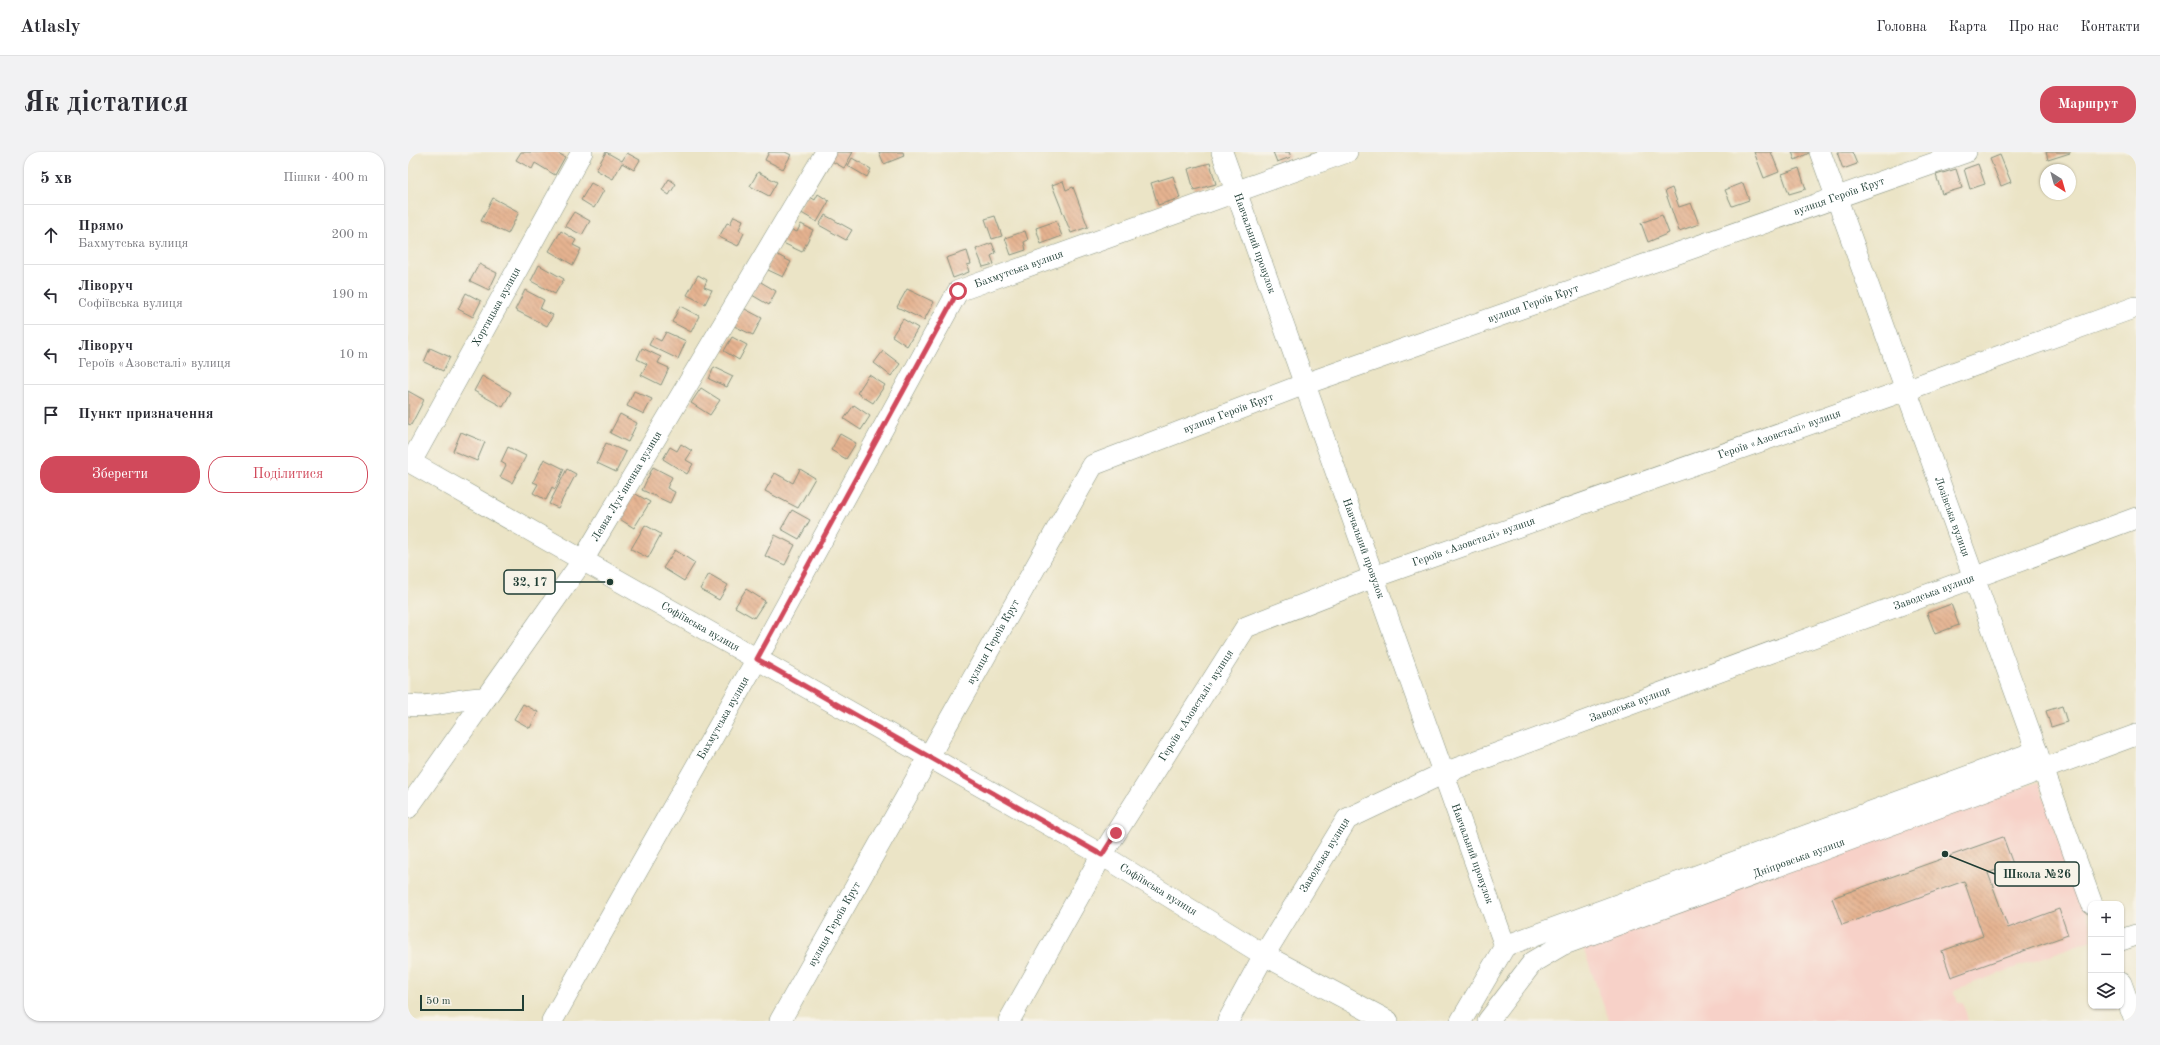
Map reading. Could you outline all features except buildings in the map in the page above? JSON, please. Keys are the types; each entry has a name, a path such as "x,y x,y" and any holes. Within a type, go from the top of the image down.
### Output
{"street":[{"name":"Хортицька вулиця","path":"410,461 582,152"},
{"name":"Левка Лук'яненка вулиця","path":"408,808 415,785 486,698 583,560 826,152"},
{"name":"Навчальний провулок","path":"1222,152 1505,946"},
{"name":"Бахмутська вулиця","path":"552,1021 757,659 958,291 1347,152"},
{"name":"Лозівська вулиця","path":"1820,152 2091,901"},
{"name":"вулиця Героїв Крут","path":"780,1021 1093,465 1305,384 1837,199 1966,152"},
{"name":"Героїв «Азовсталі» вулиця","path":"1009,1021 1102,855 1246,627 1374,577 1906,390 2136,307"},
{"name":"Софіївська вулиця","path":"410,461 1102,855 1264,955 1388,1021"},
{"name":"Заводська вулиця","path":"1228,1021 1264,955 1347,819 1444,773 2136,518"},
{"path":"408,705 419,707 440,705 473,697 486,698"},
{"name":"Дніпровська вулиця","path":"1505,946 2040,760 2136,734"},
{"name":"Дніпровська вулиця","path":"1488,1021 1533,962 1562,945 2040,760"},
{"path":"2124,939 2136,935"},
{"path":"1461,1021 1505,946"},
{"path":"2124,992 2135,1021"}],"shaded area":[{"path":"2038,782 2088,919 2088,941 1954,990 1958,1003 1963,1002 1968,1021 1609,1021 1580,939"}],"place":[{"name":"32, 17","path":"610,582"},
{"name":"Школа №26","path":"1945,854"}],"route":[{"path":"958,291 757,659 1102,855 1116,833"}]}
